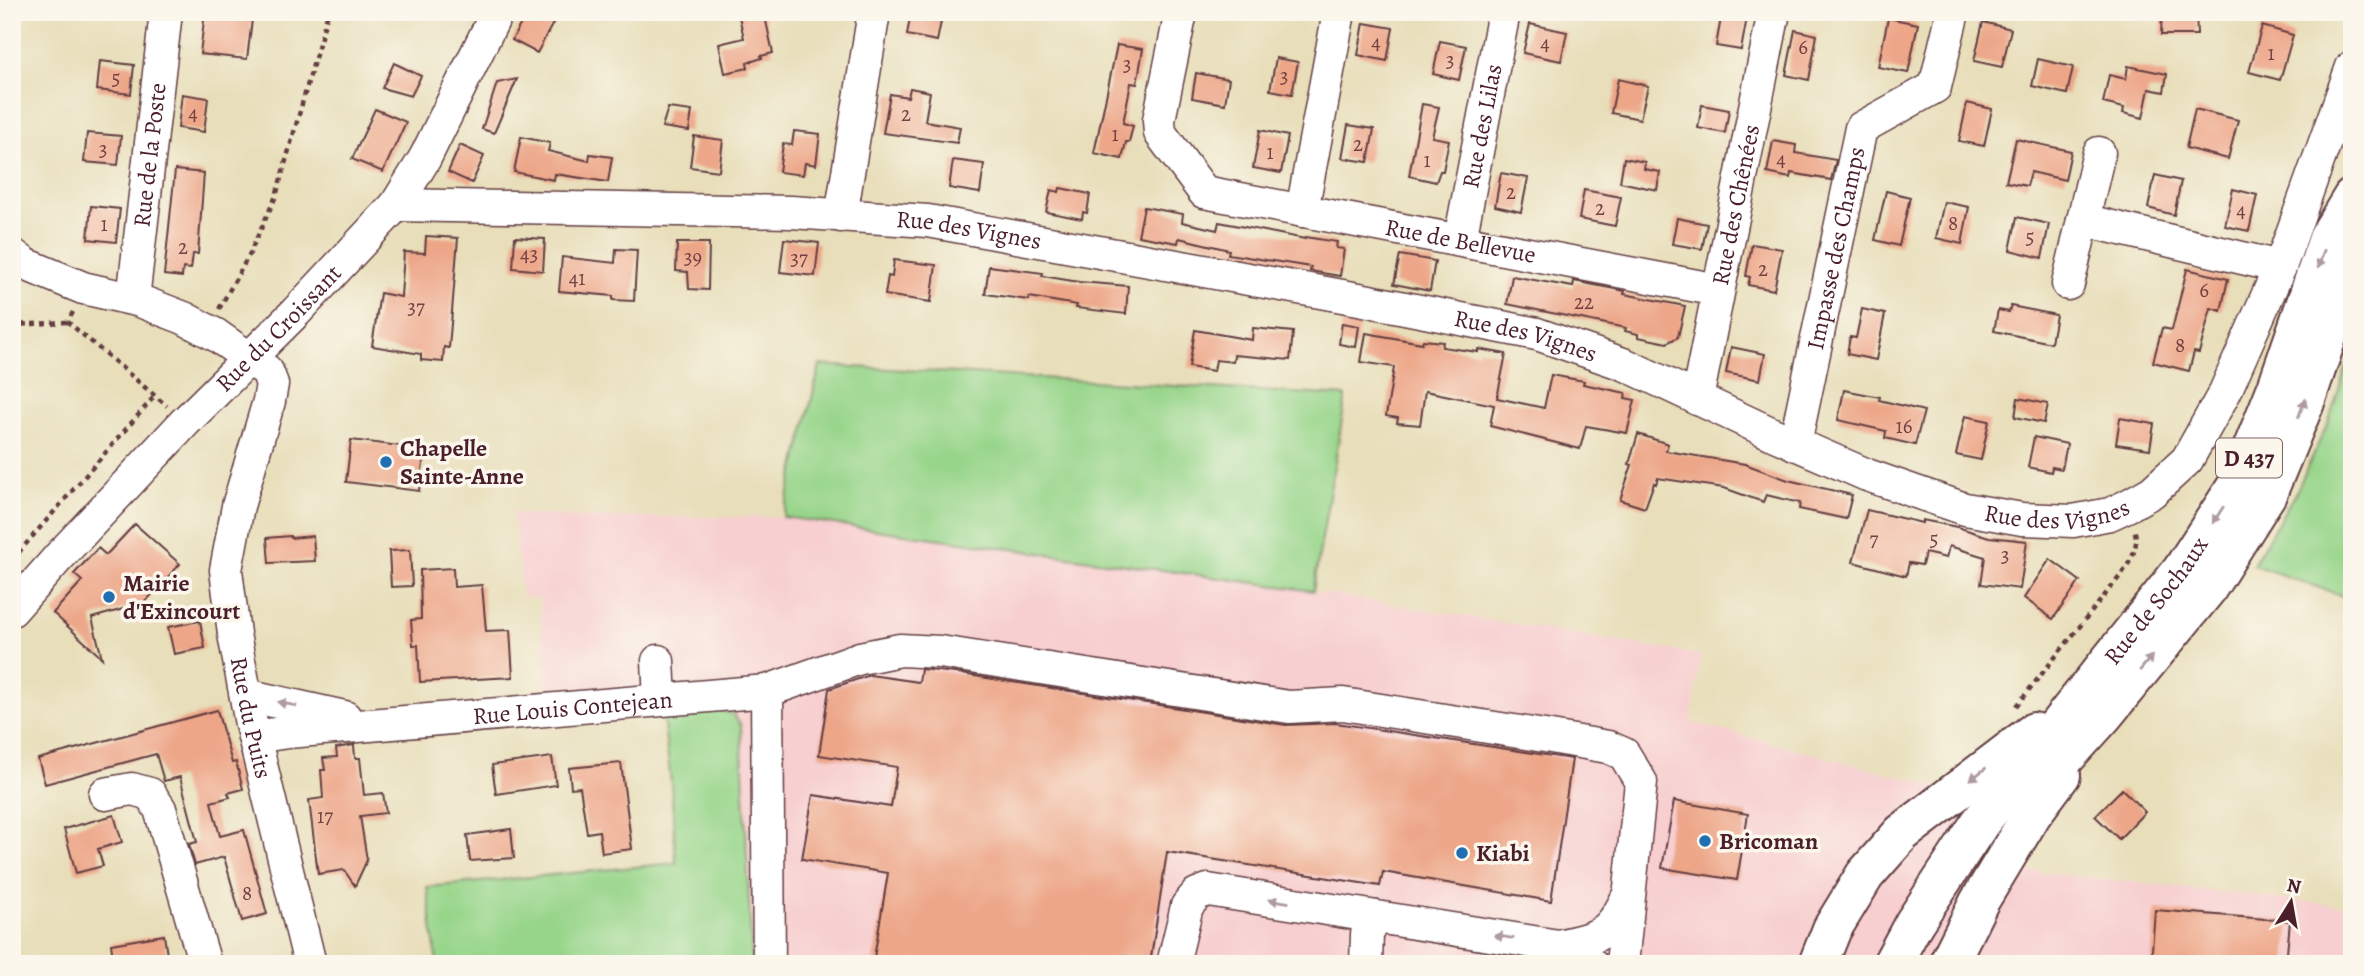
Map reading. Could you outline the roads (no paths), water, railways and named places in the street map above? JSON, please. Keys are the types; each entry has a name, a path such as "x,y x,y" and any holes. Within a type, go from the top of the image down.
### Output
{"main road":[{"name":"Rue de Sochaux","path":"1918,964 1976,866 2096,701 2238,484 2277,387 2329,236 2352,198"},
{"name":"Rue de Sochaux","path":"1892,964 1914,923 1980,822 2207,589 2267,494 2304,405 2352,264"},
{"path":"1818,964 1832,929 1865,875 1902,832 2029,736 2096,701"},
{"path":"1948,964 1979,902 2096,701"}],"street":[{"name":"Rue de la Poste","path":"133,299 166,12"},
{"name":"Rue du Croissant","path":"12,610 185,422 296,312 396,205 425,158 497,12"},
{"path":"841,216 874,12"},
{"name":"Rue de Bellevue","path":"1181,12 1159,120 1160,134 1204,192 1718,290"},
{"path":"1302,211 1339,12"},
{"name":"Rue des Lilas","path":"1460,240 1504,12"},
{"name":"Rue des Chênées","path":"1697,399 1774,12"},
{"name":"Impasse des Champs","path":"1795,444 1861,128 1934,87 1953,12"},
{"name":"Rue des Vignes","path":"396,205 791,212 941,223 1319,291 1537,334 1626,365 1867,475 1965,509 2022,519 2073,521 2110,514 2127,506 2152,492 2187,460 2225,393 2280,267 2352,67"},
{"path":"2067,284 2099,153"},
{"path":"2083,220 2280,267"},
{"path":"12,254 25,264 83,288 133,299 184,317 249,356"},
{"name":"Rue du Puits","path":"249,356 267,371 272,384 238,506 226,570 234,634 254,737 310,964"},
{"name":"Rue Louis Contejean","path":"254,737 767,691 860,658 900,650 940,652 1289,707 1343,704 1551,737 1608,747 1624,754 1641,782 1622,964"},
{"path":"658,661 660,699"},
{"path":"767,691 769,964"},
{"name":"Rue Louis Contejean","path":"246,695 377,724"},
{"path":"105,794 132,789 141,791 150,794 160,809 205,964"},
{"path":"1173,964 1187,905 1197,894 1208,890 1558,946 1591,964"},
{"path":"1558,946 1598,936 1616,920 1631,890"},
{"path":"1375,962 1367,934 1376,917"}],"place":[{"name":"Chapelle Sainte-Anne","path":"386,462"},
{"name":"Mairie d'Exincourt","path":"109,597"},
{"name":"Bricoman","path":"1705,841"},
{"name":"Kiabi","path":"1462,853"}]}
